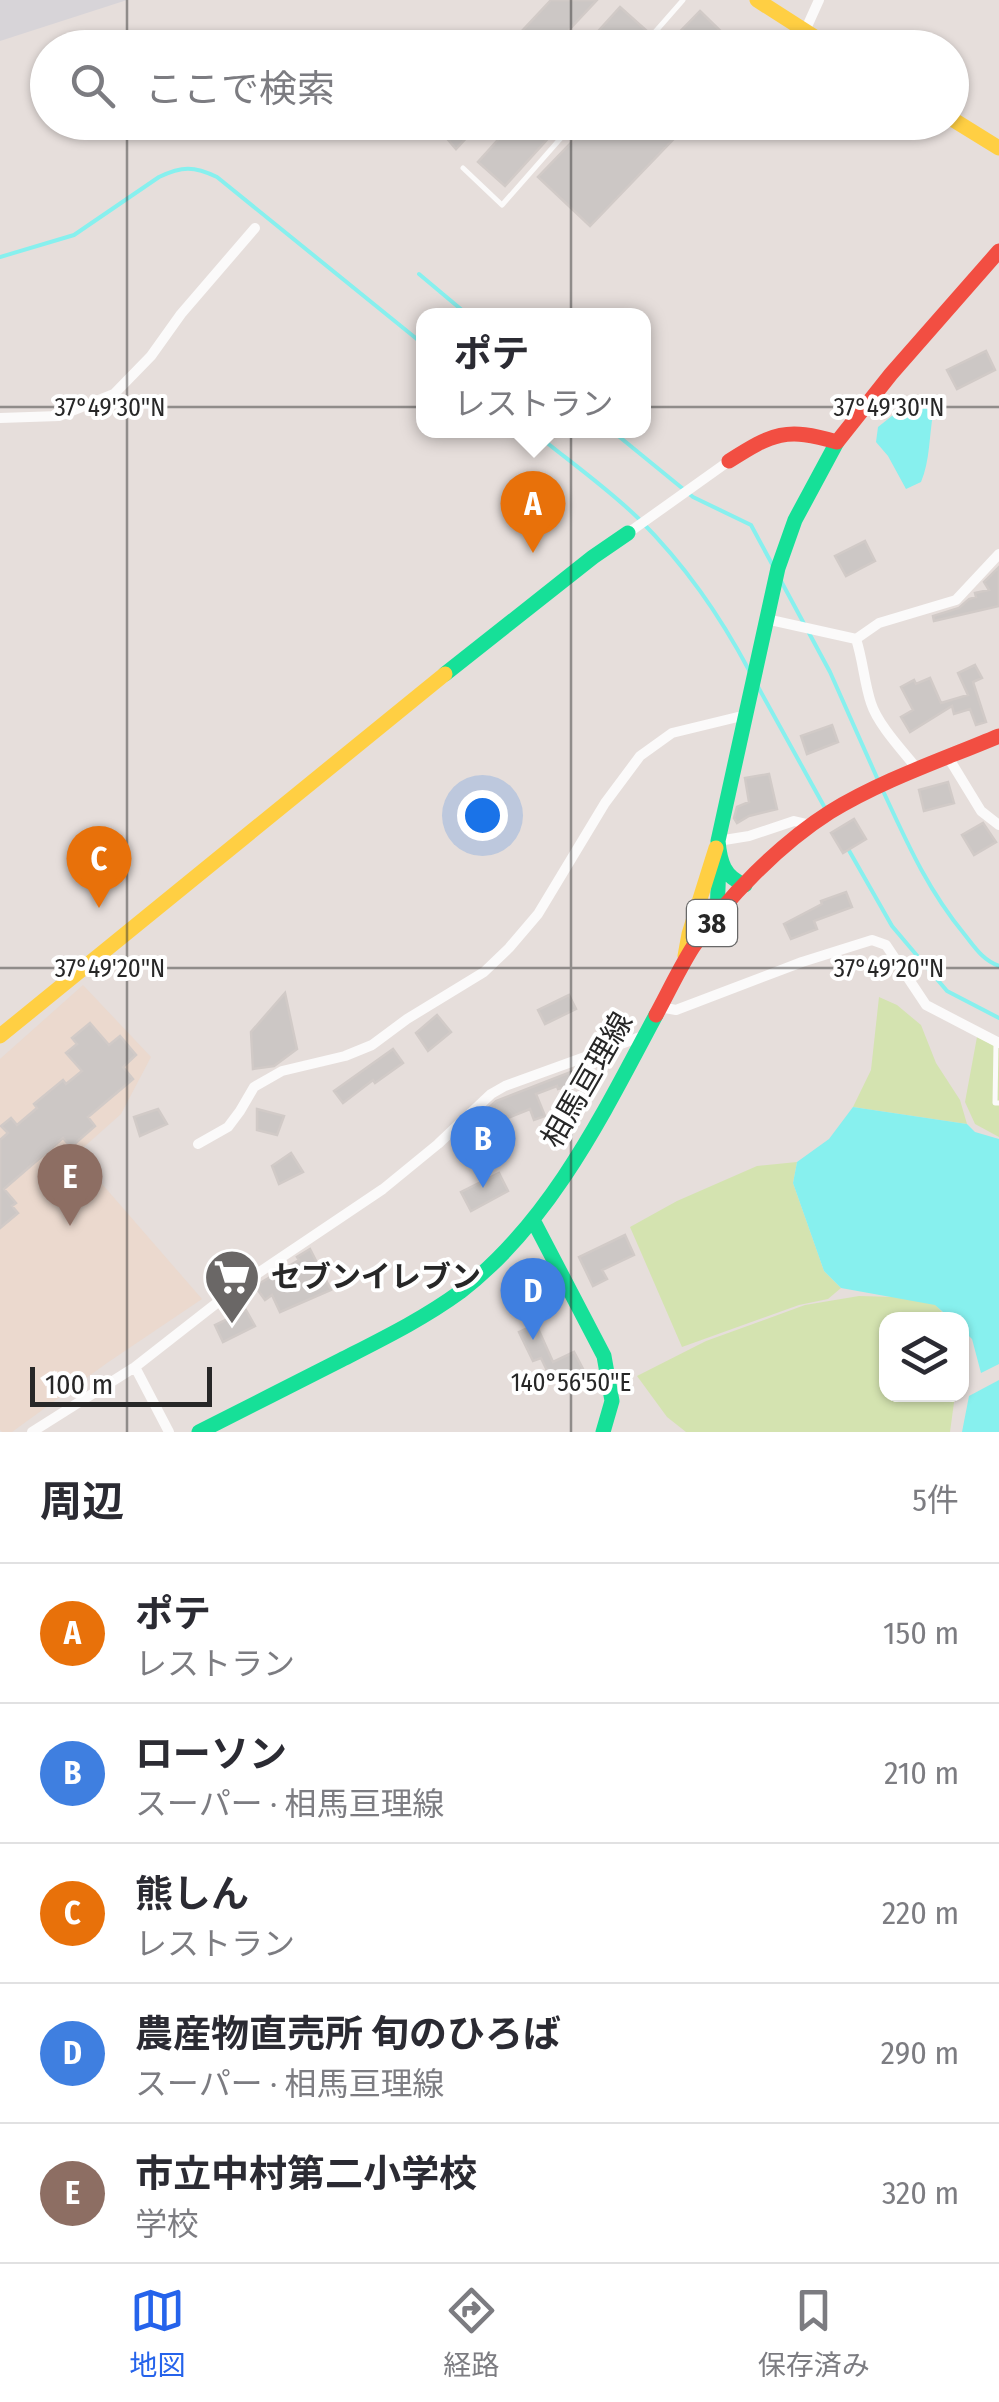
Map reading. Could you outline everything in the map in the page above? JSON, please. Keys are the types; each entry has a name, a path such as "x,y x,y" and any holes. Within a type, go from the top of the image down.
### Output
{"street":[{"path":"757,0 803,30"},
{"path":"805,30 819,0"},
{"path":"969,130 999,148"},
{"path":"0,418 59,416 114,394 255,228"},
{"path":"684,964 689,934 718,841 778,568 795,520 837,442 999,251"},
{"path":"0,1036 439,678 593,558 729,461 775,434 792,431 837,442"},
{"path":"766,618 856,639 879,623 956,600 999,554"},
{"path":"856,639 872,706 918,770"},
{"path":"198,1144 228,1127 254,1087 282,1071 345,1056 372,1045 484,972 538,914 605,803 640,756 672,733 746,716"},
{"name":"相馬亘理線","path":"199,1432 409,1325 486,1269 533,1220 594,1132 684,964 744,885 794,838 872,789 999,736"},
{"path":"948,758 981,811 999,825"},
{"path":"718,841 794,821 811,826"},
{"path":"717,916 718,841"},
{"path":"719,861 734,882 744,885"},
{"path":"660,1008 676,1010 872,940 886,945 926,1004 998,1042"},
{"path":"32,1432 135,1367 236,1288 383,1189 491,1094 644,1036"},
{"path":"533,1220 604,1356 612,1401 603,1432"},
{"path":"135,1367 169,1432"}],"lane":[{"path":"657,30 683,0"},
{"path":"462,168 502,206 559,140"},
{"path":"998,1042 995,1103 999,1103"}],"shaded area":[{"path":"0,0 127,0 30,30 0,41"},
{"path":"83,985 151,1057 121,1114 76,1154 202,1299 12,1432 2,1432 0,1059"}],"green space":[{"path":"879,997 897,1005 921,1025 936,1063 960,1100 967,1124 853,1107 871,1070"},
{"path":"977,1037 999,1048 999,1137 975,1124 965,1102"},
{"path":"797,1162 793,1183 824,1271 841,1288 828,1299 799,1305 682,1347 630,1227 677,1201 757,1166"},
{"path":"859,1296 929,1298 942,1312 879,1312 879,1402 954,1402 950,1432 686,1432 667,1417 637,1376 706,1341 805,1305"}],"water":[{"path":"917,396 933,414 928,457 921,482 906,489 876,442 878,427"},
{"path":"853,1107 967,1124 975,1132 999,1139 999,1364 981,1373 969,1336 969,1312 943,1312 935,1305 841,1288 824,1271 793,1183 797,1162 829,1139"},
{"path":"999,1380 999,1432 962,1432 969,1396"}],"building":[{"path":"551,0 597,0 569,30 523,30"},
{"path":"620,7 646,30 599,30"},
{"path":"700,11 720,30 682,30"},
{"path":"448,140 464,140 456,149"},
{"path":"498,140 547,140 505,186 478,162"},
{"path":"574,140 673,140 590,226 538,177"},
{"path":"986,351 995,370 957,389 947,370"},
{"path":"865,541 875,561 846,576 835,556"},
{"path":"999,567 999,606 934,621 933,616 959,608 976,597 975,593 989,590 984,582"},
{"path":"975,665 982,678 973,682 986,722 976,725 970,709 954,714 952,706 910,732 901,717 913,710 901,687 930,678 941,703 968,695 958,673"},
{"path":"832,725 838,742 807,754 801,736"},
{"path":"769,774 777,809 737,823 737,807 749,802 745,778"},
{"path":"948,782 954,803 924,811 919,790"},
{"path":"854,819 866,839 843,853 831,833"},
{"path":"983,823 996,842 974,855 962,835"},
{"path":"846,892 852,907 814,921 817,929 791,939 784,924 822,904 821,901"},
{"path":"285,993 297,1049 274,1066 253,1069 251,1032"},
{"path":"569,995 576,1009 545,1024 538,1010"},
{"path":"437,1015 451,1032 428,1051 416,1033"},
{"path":"90,1023 109,1045 120,1036 136,1055 123,1067 133,1079 88,1117 95,1126 71,1147 63,1138 4,1189 16,1203 12,1206 18,1213 0,1228 0,1140 8,1133 1,1126 11,1118 17,1125 37,1108 34,1104 63,1080 66,1084 82,1071 66,1053 77,1044 72,1038"},
{"path":"393,1049 403,1063 343,1103 334,1091"},
{"path":"576,1070 579,1083 536,1094 545,1116 534,1120 530,1109 488,1126 483,1113 496,1101"},
{"path":"158,1109 167,1124 140,1136 134,1117"},
{"path":"257,1109 284,1116 277,1135 257,1130"},
{"path":"291,1153 303,1172 279,1184 272,1166"},
{"path":"499,1173 508,1191 471,1211 461,1192"},
{"path":"625,1235 634,1255 602,1270 607,1279 593,1286 579,1257"},
{"path":"310,1249 331,1290 280,1312 272,1295 265,1300 255,1286"},
{"path":"246,1310 255,1326 223,1342 215,1325"},
{"path":"536,1324 553,1362 574,1352 583,1369 553,1383 541,1358 533,1361 519,1332"}],"waterway":[{"path":"0,257 74,235 159,177 181,169 195,169 217,177 416,338"},
{"path":"419,274 459,308"},
{"path":"541,438 612,495 655,536 700,591 750,672"},
{"path":"621,438 693,497 751,525 772,564"},
{"path":"781,581 830,672 878,780"},
{"path":"757,685 825,808"},
{"path":"884,793 940,901 976,949 999,966"},
{"path":"847,847 892,926 947,991 999,1018"}],"traffic: fast":[{"path":"745,885 724,868 718,841 778,568 795,520 837,442"},
{"path":"445,674 628,533"},
{"path":"717,916 719,861"},
{"path":"199,1432 417,1320 460,1292 492,1264 522,1233 572,1164 656,1015"},
{"path":"533,1220 604,1356 612,1401 603,1432"}],"traffic: slow":[{"path":"757,0 804,30"},
{"path":"969,129 999,148"},
{"path":"0,1036 445,674"},
{"path":"685,956 716,848"}],"traffic: jam":[{"path":"729,461 780,435 805,435 837,442 999,251"},
{"path":"656,1015 706,929 755,873 792,839 870,790 999,736"}],"place":[{"name":"ポテ","path":"533,553"},
{"name":"熊しん","path":"99,908"},
{"name":"ローソン","path":"483,1188"},
{"name":"市立中村第二小学校","path":"70,1226"},
{"name":"セブンイレブン","path":"232,1326"},
{"name":"農産物直売所 旬のひろば","path":"533,1340"}]}
